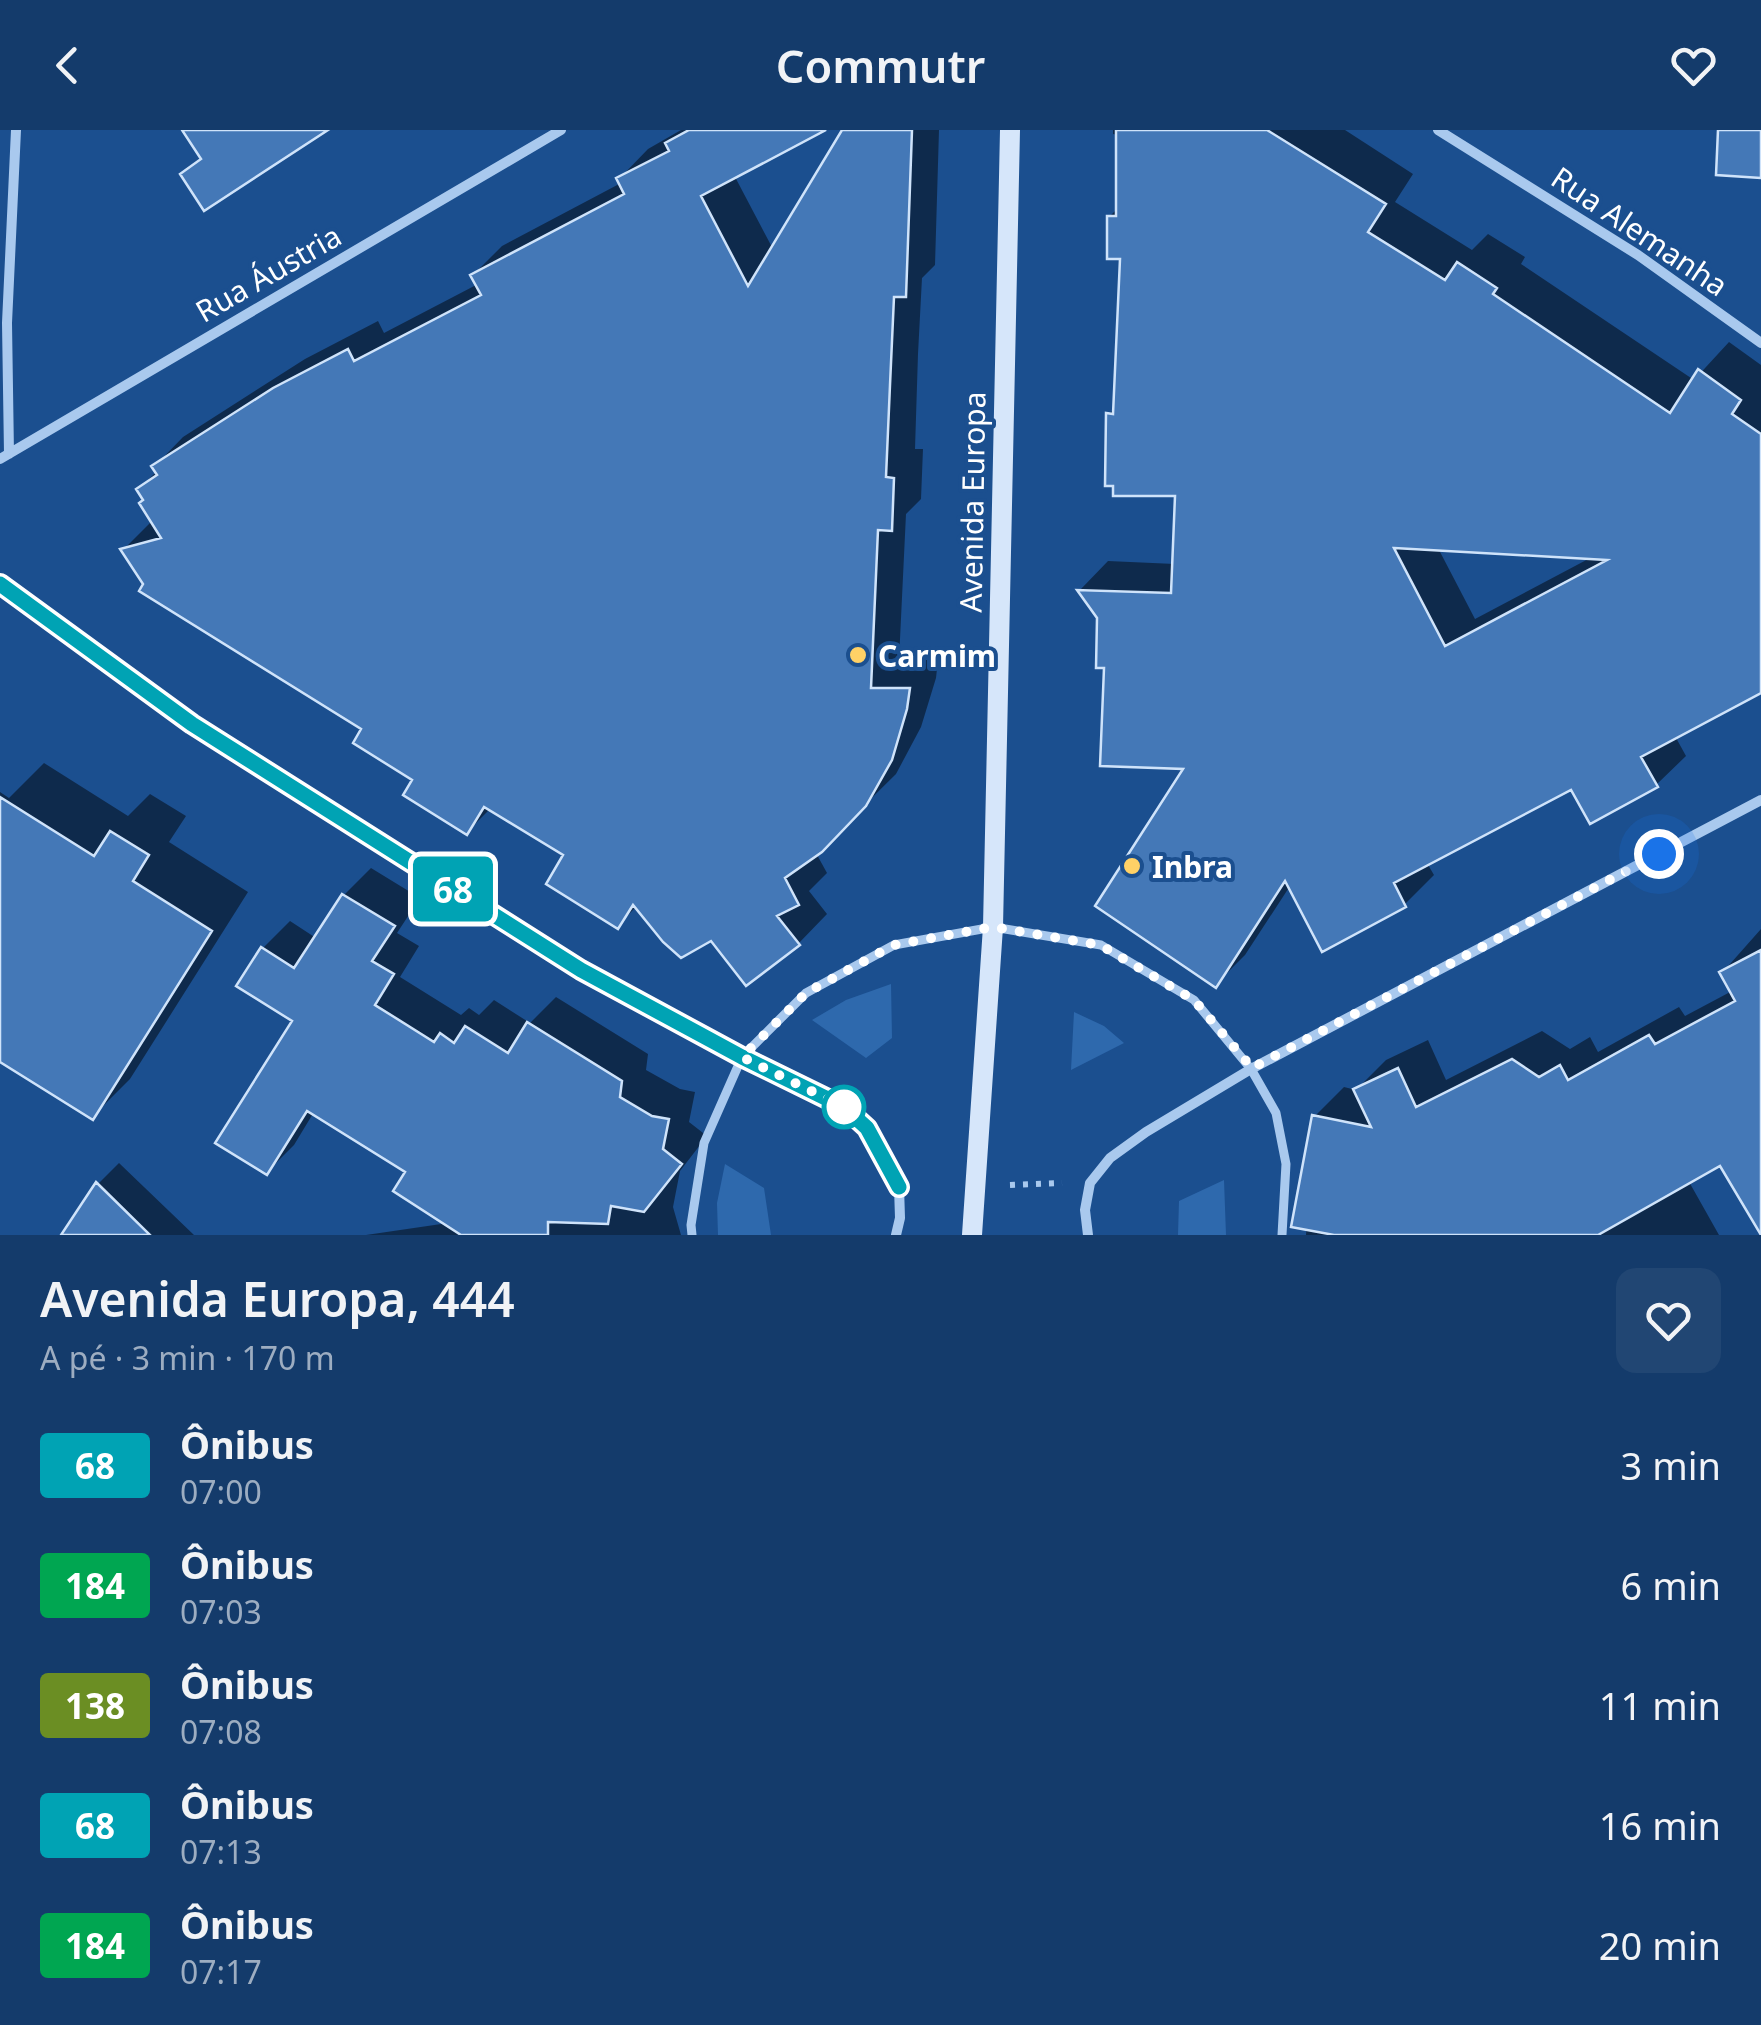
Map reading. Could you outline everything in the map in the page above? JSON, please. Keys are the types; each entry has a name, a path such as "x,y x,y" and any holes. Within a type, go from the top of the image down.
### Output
{"main road":[{"name":"Avenida Europa","path":"972,1235 993,927 1010,130"}],"street":[{"path":"4,457 16,130"},
{"name":"Rua Áustria","path":"4,457 561,130"},
{"name":"Rua Alemanha","path":"1438,130 1638,255 1761,343"},
{"path":"0,584 192,724 581,970 844,1107 867,1128 899,1187 896,1235"},
{"path":"1088,1235 1085,1210 1090,1182 1110,1158 1146,1132 1252,1068 1761,800"},
{"path":"692,1235 704,1143 742,1057 806,993 894,945 993,927 1100,945 1194,1000 1252,1068 1276,1112 1286,1164 1282,1235"}],"shaded area":[{"path":"891,984 892,1038 866,1058 812,1020 846,1000"},
{"path":"1074,1012 1104,1026 1124,1043 1071,1070"},
{"path":"725,1164 764,1188 771,1235 718,1235 717,1203"},
{"path":"1224,1180 1226,1235 1178,1235 1179,1201"}],"building":[{"path":"182,130 328,130 204,211 180,174 201,159"},
{"path":"689,130 826,130 701,196 748,286 842,130 912,130 906,297 894,297 886,477 894,478 892,531 878,530 871,688 910,688 907,709 892,760 866,806 822,852 785,878 799,905 777,916 800,945 746,986 711,941 681,958 633,905 618,929 546,884 563,855 484,807 467,835 403,795 412,780 353,743 361,729 139,591 143,584 120,549 161,538 139,503 143,500 136,489 157,475 151,466 273,388 348,349 354,361 481,295 470,275 624,194 616,178 669,151 665,143"},
{"path":"1116,130 1267,130 1386,204 1368,232 1445,280 1457,262 1497,288 1493,294 1670,413 1698,369 1741,400 1732,414 1761,434 1761,693 1641,757 1658,787 1590,824 1571,790 1394,883 1406,907 1322,952 1285,881 1216,988 1095,906 1183,769 1100,766 1104,668 1096,668 1097,618 1077,590 1171,593 1175,496 1113,496 1113,486 1105,486 1106,413 1113,414 1120,259 1107,259 1107,216 1116,216","holes":["1394,548 1607,560 1445,646"]},
{"path":"1718,130 1761,130 1761,178 1716,175"},
{"path":"0,797 94,856 110,831 149,855 133,881 212,931 93,1120 0,1062"},
{"path":"342,894 395,926 372,961 394,974 375,1005 434,1042 440,1033 454,1043 465,1026 508,1053 527,1022 622,1081 620,1097 652,1116 669,1119 663,1149 682,1164 644,1212 611,1206 608,1224 548,1222 548,1235 461,1235 393,1191 405,1172 307,1111 267,1175 215,1143 292,1021 236,986 261,947 294,968"},
{"path":"1761,950 1761,1235 1720,1166 1598,1235 1334,1235 1291,1227 1312,1115 1371,1127 1353,1089 1398,1068 1416,1107 1512,1059 1539,1077 1560,1065 1568,1080 1649,1035 1655,1044 1735,1001 1719,972"},
{"path":"96,1182 150,1235 61,1235"}],"bus line":[{"name":"68","path":"0,584 192,724 581,970 844,1107 867,1128 899,1187"}],"place":[{"name":"Carmim","path":"858,655"},
{"name":"Inbra","path":"1132,866"}],"route":[{"path":"844,1107 742,1057 806,993 894,945 993,927 1100,945 1194,1000 1252,1068 1659,854"}]}
